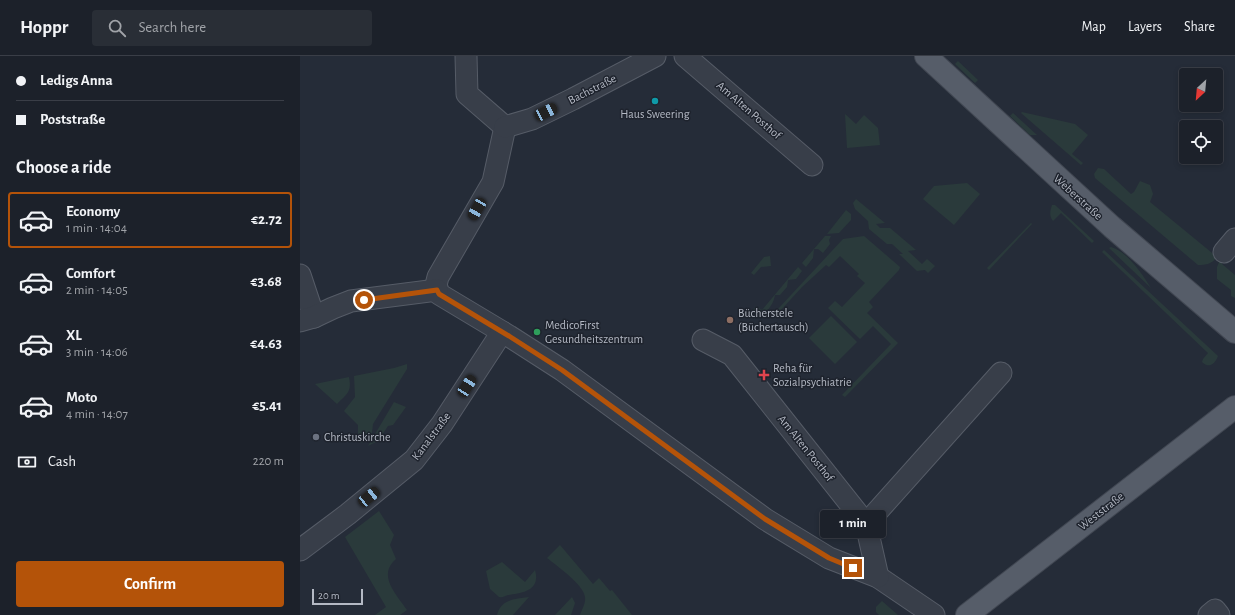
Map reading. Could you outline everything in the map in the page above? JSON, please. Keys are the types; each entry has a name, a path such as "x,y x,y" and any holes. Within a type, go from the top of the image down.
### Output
{"main road":[{"name":"Weberstraße","path":"926,56 1112,227 1235,332"},
{"name":"Weststraße","path":"967,615 1235,407"}],"street":[{"path":"466,56 467,94 505,127 493,182 438,283 439,294 562,370 765,519 829,558 878,577 934,615"},
{"name":"Bachstraße","path":"505,127 539,116 655,56"},
{"name":"Am Alten Posthof","path":"685,56 812,165"},
{"path":"300,275 307,319 351,301 401,295 438,283"},
{"name":"Kanalstraße","path":"300,550 348,514 414,460 442,424 502,332"},
{"name":"Am Alten Posthof","path":"703,340 732,355 866,524 878,577"},
{"path":"866,524 1001,373"},
{"path":"1210,615 1215,610 1219,615"}],"shaded area":[{"path":"958,61 978,80 975,83 955,64"},
{"path":"1013,113 1037,135 1030,135 1010,116"},
{"path":"1021,113 1075,124 1088,135 1072,154 1083,163 1081,165"},
{"path":"845,114 856,124 864,115 878,128 880,145 847,148"},
{"path":"1098,168 1104,169 1131,194 1134,192 1140,181 1150,185 1153,194 1150,202 1217,257 1209,264 1198,265 1095,178 1094,174"},
{"path":"967,183 980,194 954,225 923,199 934,186"},
{"path":"856,199 885,223 876,224 880,228 890,228 916,250 908,251 922,264 927,259 935,266 928,273 925,270 917,271 899,254 903,254 892,244 887,244 869,229 868,221 855,209 853,203"},
{"path":"1052,205 1055,205 1094,241 1092,243 1061,213 1053,221 1050,213"},
{"path":"846,210 851,214 851,220 839,233 827,234"},
{"path":"1031,223 1032,224 989,270 987,268"},
{"path":"825,236 831,236 829,240 830,244 823,253 818,249 814,249 813,258 806,267 802,263"},
{"path":"864,236 900,267 899,270 869,302 873,307 867,313 898,343 845,397 842,395 891,344 873,326 860,339 828,308 835,301 842,307 865,283 857,276 859,274 840,256 829,267 826,265 802,287 780,311 778,309 843,239"},
{"path":"1111,247 1129,258 1151,288 1109,248"},
{"path":"1104,250 1218,356 1212,365 1207,365 1202,362 1208,353 1102,252"},
{"path":"770,256 771,266 761,267 754,275 751,273 764,257"},
{"path":"1220,260 1222,264 1235,275 1235,298 1231,296 1231,290 1217,279 1217,267"},
{"path":"798,267 802,271 796,279 788,280 787,287 780,295 775,295 772,305 767,311 758,316 752,311 756,306 762,310"},
{"path":"831,316 857,342 835,364 809,338"},
{"path":"407,364 407,369 373,424 372,433 362,443 358,438 358,425 344,411 355,397 354,376"},
{"path":"349,377 350,386 348,392 337,404 315,384"},
{"path":"394,402 406,407 393,425 388,426 378,441 368,446"},
{"path":"379,511 394,535 390,545 396,559 388,571 388,578 394,591 407,610 400,615 375,615 386,607 345,537"},
{"path":"560,545 593,584 599,578 610,591 612,590 632,615 580,615 585,602 583,592 575,581 547,558"},
{"path":"502,562 525,582 535,570 536,577 533,587 524,592 499,597 490,589 486,571"},
{"path":"529,597 513,615 497,615 505,603 514,599"},
{"path":"572,597 575,603 571,615 555,615"},
{"path":"882,601 898,615 879,615 876,612 876,607"}],"place":[{"name":"Haus Sweering","path":"655,101"},
{"name":"Bücherstele (Büchertausch)","path":"730,320"},
{"name":"MedicoFirst Gesundheitszentrum","path":"537,332"},
{"name":"Reha für Sozialpsychiatrie","path":"764,375"},
{"name":"Christuskirche","path":"316,437"}],"route":[{"path":"364,300 437,290 439,294 509,336 594,392 765,519 829,558 853,568"}]}
